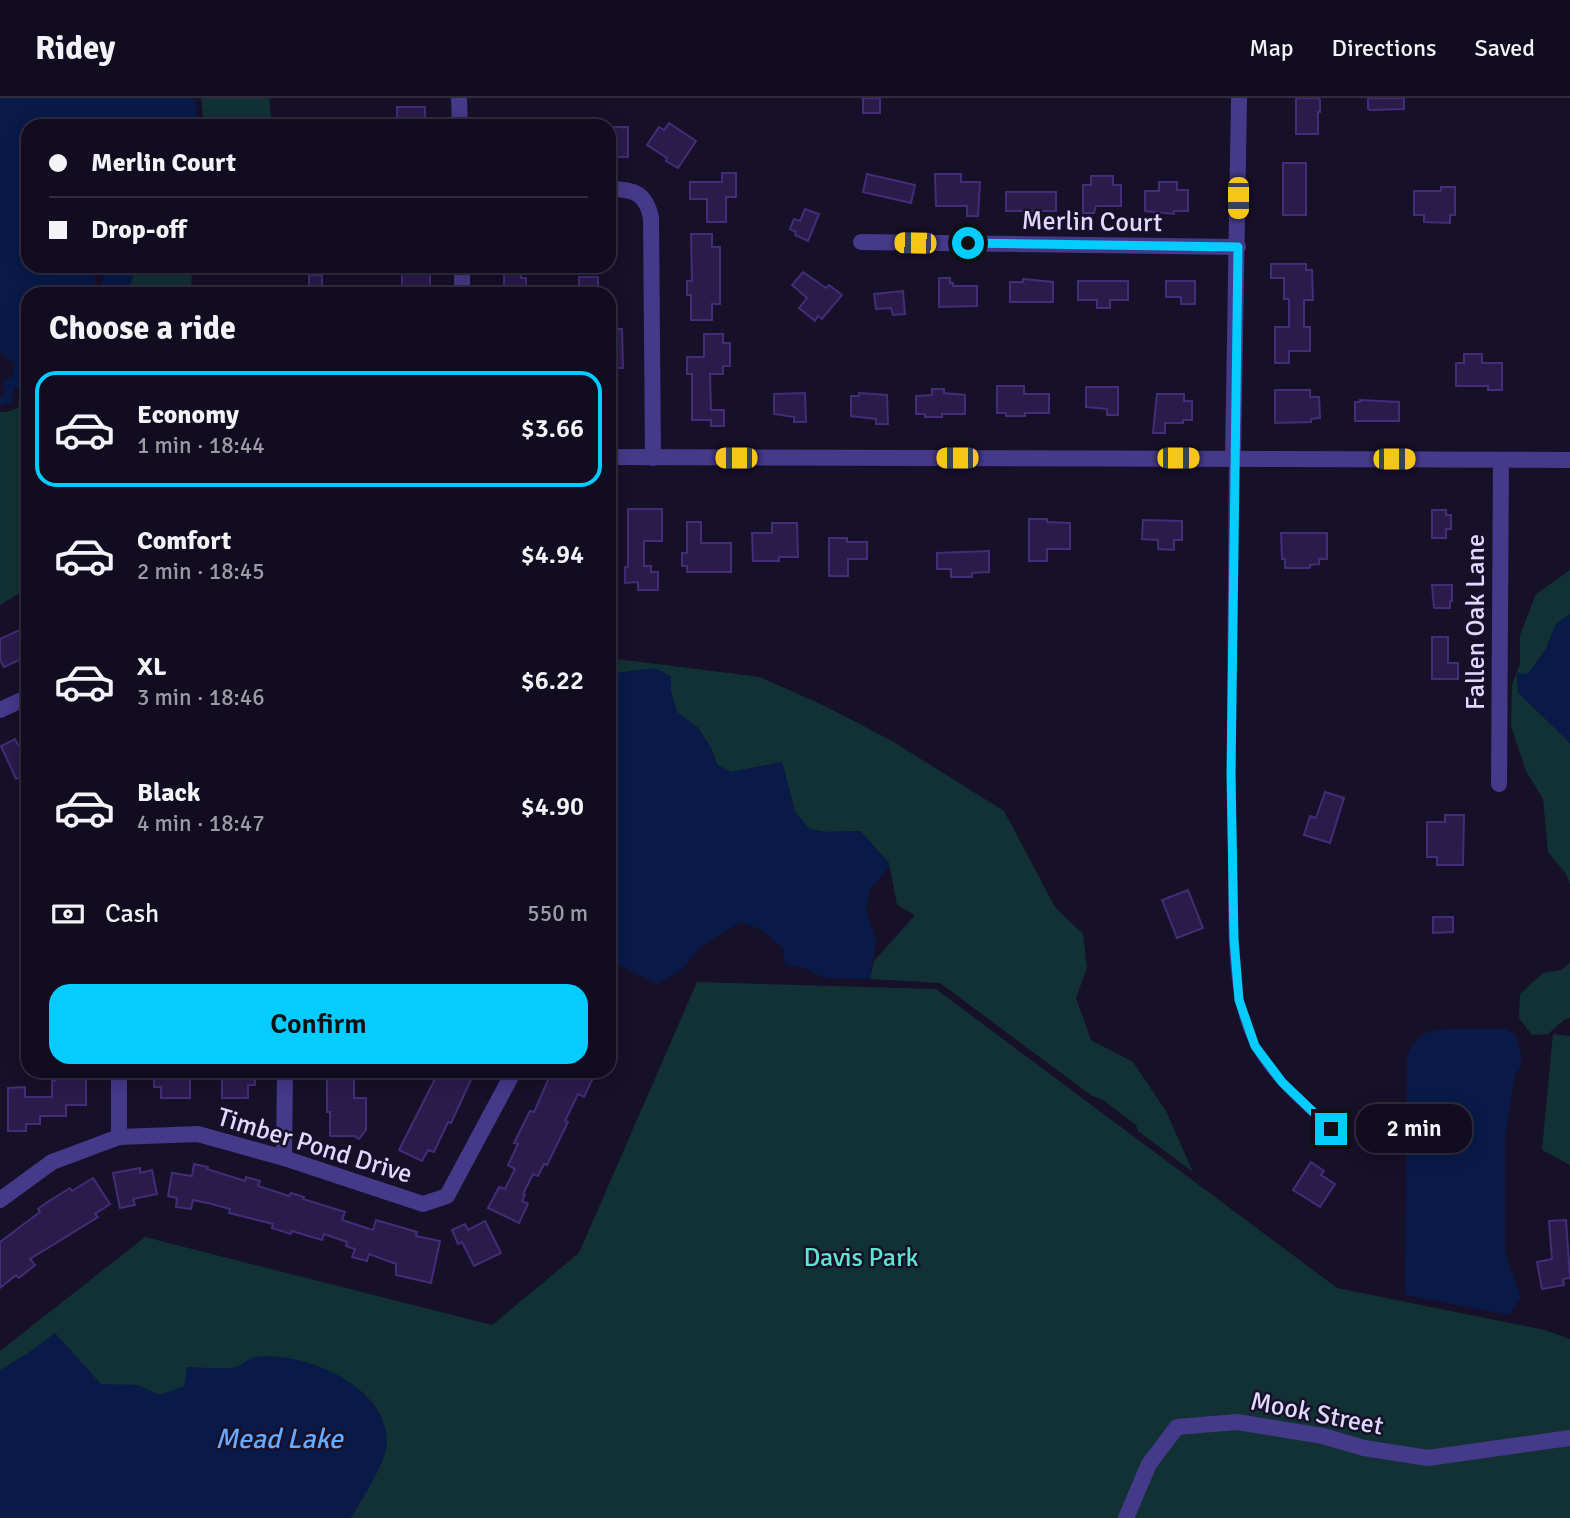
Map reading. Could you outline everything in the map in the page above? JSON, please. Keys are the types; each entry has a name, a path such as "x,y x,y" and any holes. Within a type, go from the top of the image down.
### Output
{"street":[{"path":"459,98 460,119"},
{"path":"1233,458 1238,98"},
{"path":"616,189 631,190 642,196 649,206 652,218 653,458"},
{"name":"Merlin Court","path":"861,242 1238,247"},
{"path":"616,457 1570,460"},
{"name":"Fallen Oak Lane","path":"1499,784 1501,460"},
{"path":"0,710 21,700"},
{"path":"119,1078 119,1138"},
{"path":"284,1158 285,1078"},
{"name":"Timber Pond Drive","path":"0,1200 52,1162 119,1138 198,1134 284,1158 423,1204 447,1196 510,1078"},
{"name":"Mook Street","path":"1126,1518 1149,1464 1177,1427 1237,1422 1323,1436 1364,1448 1428,1458 1570,1438"}],"lane":[{"path":"1233,458 1231,774 1234,933 1239,1000 1255,1046 1261,1055 1282,1082 1342,1139"}],"green space":[{"path":"201,98 269,98 271,119 203,119"},
{"path":"134,273 192,273 191,287 129,287"},
{"path":"21,393 21,592 0,605 0,412 18,408"},
{"path":"1570,570 1570,614 1556,624 1546,649 1528,674 1517,674 1518,692 1570,743 1570,885 1566,874 1548,852 1543,799 1526,771 1511,726 1512,685 1520,664 1520,635 1536,594"},
{"path":"616,659 760,677 825,706 892,741 1004,811 1055,907 1083,934 1087,968 1076,998 1091,1040 1133,1062 1166,1111 1193,1172 1138,1131 1136,1125 1103,1100 1092,1096 940,983 870,979 874,961 915,915 897,905 889,863 860,831 810,830 795,812 782,762 732,772 717,765 711,748 698,728 677,712 671,691 655,669 616,673"},
{"path":"1570,963 1570,1018 1548,1034 1532,1035 1519,1018 1520,994 1543,973 1561,970"},
{"name":"Davis Park","path":"697,982 936,989 1337,1288 1545,1330 1570,1339 1570,1518 0,1518 0,1351 145,1237 492,1325 579,1253"},
{"path":"1553,1034 1570,1036 1570,1165 1542,1150"}],"water":[{"path":"0,98 195,98 197,119 21,119 21,273 97,273 95,287 21,287 21,388 15,388 12,393 14,403 0,405 5,379 12,377 15,364 0,352"},
{"path":"105,273 134,273 129,287 101,287"},
{"path":"1570,614 1570,743 1518,692 1517,673 1528,674 1546,649 1556,624"},
{"path":"655,668 671,676 671,691 677,712 698,728 711,748 717,765 732,772 782,762 795,812 810,829 827,832 860,831 889,863 889,867 869,891 866,911 876,940 870,979 824,978 804,968 785,965 783,948 762,930 741,922 700,947 683,969 657,984 616,964 616,673"},
{"path":"1447,1029 1507,1029 1515,1034 1521,1053 1521,1065 1515,1075 1505,1137 1505,1253 1521,1297 1509,1315 1405,1295 1407,1057 1421,1035"},
{"name":"Mead Lake","path":"55,1333 101,1384 138,1385 160,1395 184,1386 187,1367 230,1368 252,1358 274,1357 317,1366 338,1375 373,1403 383,1421 387,1441 383,1459 351,1518 0,1518 0,1370"}],"building":[{"path":"863,98 880,98 880,113 863,113"},
{"path":"1298,98 1320,100 1318,134 1296,134"},
{"path":"1368,98 1404,98 1404,109 1370,110"},
{"path":"397,107 425,107 425,119 397,119"},
{"path":"669,123 696,141 678,168 647,145 659,127 664,130"},
{"path":"616,127 628,127 628,157 616,157"},
{"path":"1283,163 1306,163 1306,215 1283,215"},
{"path":"722,173 736,173 736,197 726,197 726,222 707,222 707,199 690,199 690,182 722,182"},
{"path":"867,174 915,185 911,203 863,192"},
{"path":"935,174 961,174 961,182 980,182 978,216 967,216 967,206 936,206"},
{"path":"1091,176 1113,176 1113,185 1121,185 1121,206 1096,206 1094,213 1083,213 1083,185 1091,185"},
{"path":"1159,182 1177,182 1177,190 1188,190 1188,211 1174,211 1174,214 1145,211 1145,191 1159,191"},
{"path":"1441,187 1455,187 1455,215 1450,215 1450,223 1424,222 1424,215 1414,215 1414,191 1441,191"},
{"path":"1006,192 1056,192 1056,211 1006,211"},
{"path":"805,209 819,214 808,241 795,235 796,232 790,229 794,219 800,221"},
{"path":"691,234 712,234 712,247 720,247 720,304 712,304 712,320 691,320 691,295 687,295 687,281 692,281"},
{"path":"1271,264 1306,264 1306,270 1312,270 1313,300 1304,300 1304,327 1310,327 1310,351 1289,351 1289,363 1275,363 1275,327 1289,327 1289,299 1284,299 1284,278 1271,278"},
{"path":"803,272 842,295 822,319 818,316 815,321 799,308 807,298 792,285"},
{"path":"402,273 430,273 430,287 402,287"},
{"path":"504,273 521,273 521,278 526,278 526,287 504,287"},
{"path":"309,275 322,275 322,287 309,287"},
{"path":"579,277 598,277 598,287 579,287"},
{"path":"939,278 950,278 953,286 977,286 977,306 939,307"},
{"path":"1023,279 1053,282 1053,302 1010,302 1010,282 1023,282"},
{"path":"1078,281 1128,281 1128,300 1110,300 1110,308 1097,308 1097,300 1078,300"},
{"path":"1166,281 1195,281 1195,304 1181,304 1181,297 1166,297"},
{"path":"903,291 905,314 893,315 891,308 876,309 874,294"},
{"path":"616,329 622,329 623,368 616,368"},
{"path":"704,334 723,334 723,343 730,343 730,366 723,366 723,374 710,374 711,410 724,410 724,426 711,426 711,420 692,420 692,374 687,374 687,357 704,357"},
{"path":"1464,354 1482,354 1482,363 1502,363 1502,390 1488,390 1488,386 1456,386 1456,363 1464,363"},
{"path":"997,386 1024,386 1024,394 1049,394 1049,413 1006,416 1006,413 997,413"},
{"path":"1086,387 1118,387 1118,415 1107,415 1107,409 1086,407"},
{"path":"932,389 944,389 944,393 965,395 965,414 925,417 925,414 916,414 916,396 932,395"},
{"path":"1275,390 1310,390 1310,397 1319,397 1320,418 1311,419 1311,422 1275,423"},
{"path":"805,393 806,422 794,422 794,417 774,414 774,394"},
{"path":"859,393 887,395 888,424 876,424 876,419 851,416 851,396 859,396"},
{"path":"1157,394 1184,394 1184,401 1192,401 1192,420 1165,423 1165,433 1153,433"},
{"path":"1355,402 1399,402 1399,421 1355,421"},
{"path":"628,509 662,509 662,541 644,541 644,566 651,566 651,572 658,572 658,590 638,590 638,582 625,583 625,567 628,567"},
{"path":"1432,510 1446,510 1446,515 1451,515 1451,529 1446,529 1446,538 1432,538"},
{"path":"1029,519 1070,523 1070,549 1047,549 1047,561 1029,561"},
{"path":"1143,520 1182,521 1182,540 1174,540 1174,550 1158,549 1158,540 1142,539"},
{"path":"687,522 701,522 701,543 731,543 731,572 687,572 687,566 682,566 682,553 687,553"},
{"path":"772,523 797,523 798,557 779,557 779,561 753,561 752,533 772,533"},
{"path":"1281,533 1327,533 1327,559 1319,559 1319,564 1310,565 1310,568 1285,568"},
{"path":"829,538 867,542 867,559 848,559 848,576 829,576"},
{"path":"989,551 989,572 972,573 972,577 951,577 951,569 937,569 937,553"},
{"path":"1432,585 1452,585 1450,608 1434,608"},
{"path":"21,629 21,659 4,667 0,660 0,639"},
{"path":"1432,637 1448,637 1448,663 1458,663 1458,679 1432,679"},
{"path":"15,739 18,745 21,744 21,777 16,779 1,746"},
{"path":"1325,792 1344,798 1330,843 1304,835 1310,816 1316,818"},
{"path":"1445,815 1464,815 1463,865 1437,865 1437,857 1427,857 1427,822 1445,822"},
{"path":"1188,890 1203,928 1177,938 1162,900"},
{"path":"1433,917 1453,917 1453,932 1433,933"},
{"path":"55,1078 86,1078 86,1105 66,1105 66,1116 40,1116 40,1124 26,1124 26,1131 8,1131 8,1088 25,1087 25,1097 52,1097 52,1081 55,1081"},
{"path":"154,1078 190,1078 190,1098 161,1098 161,1087 154,1087"},
{"path":"222,1078 255,1078 255,1085 248,1085 248,1098 222,1098"},
{"path":"327,1078 354,1078 354,1098 366,1098 366,1130 359,1139 354,1136 330,1136 330,1112 327,1112"},
{"path":"435,1078 472,1078 434,1152 428,1150 422,1161 399,1150"},
{"path":"549,1078 593,1078 584,1097 578,1094 547,1165 544,1164 538,1176 533,1174 523,1194 525,1195 522,1201 528,1204 519,1223 488,1208 499,1187 505,1189 515,1169 508,1165 518,1144 514,1143 530,1111 534,1112"},
{"path":"1311,1162 1324,1171 1321,1175 1335,1184 1320,1207 1293,1190"},
{"path":"194,1164 245,1181 246,1177 260,1181 258,1186 289,1196 291,1193 345,1212 342,1220 373,1230 376,1220 417,1232 416,1236 440,1241 431,1283 396,1275 396,1264 369,1254 367,1261 352,1257 355,1249 346,1246 347,1242 324,1234 322,1240 292,1231 291,1234 272,1228 273,1224 229,1213 230,1209 193,1200 191,1209 176,1207 177,1198 168,1196 172,1173 192,1176"},
{"path":"140,1168 140,1173 152,1170 157,1194 133,1199 135,1205 120,1208 113,1173"},
{"path":"93,1178 110,1204 95,1214 98,1217 30,1259 35,1265 0,1288 0,1242 40,1212 38,1209 46,1203"},
{"path":"1566,1220 1570,1278 1563,1279 1564,1285 1542,1289 1537,1262 1552,1259 1549,1221"},
{"path":"485,1221 501,1253 474,1266 462,1242 458,1244 452,1230 465,1224 468,1230"}],"route":[{"path":"968,243 1238,247 1233,458 1231,774 1234,939 1239,1000 1255,1046 1282,1082 1331,1129"}]}
